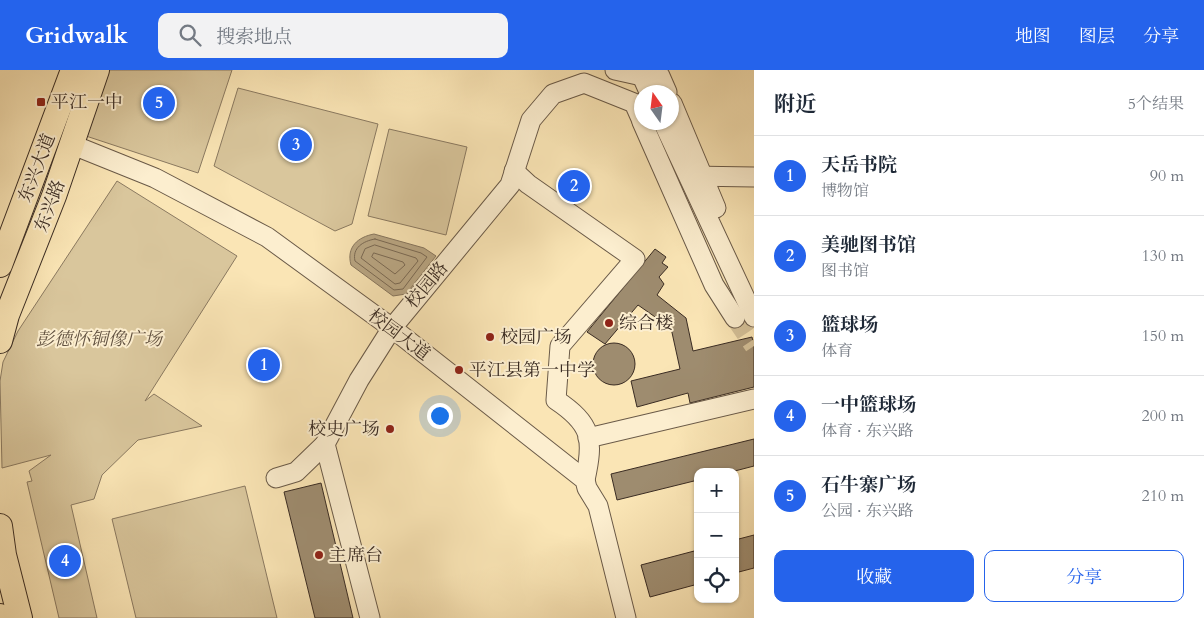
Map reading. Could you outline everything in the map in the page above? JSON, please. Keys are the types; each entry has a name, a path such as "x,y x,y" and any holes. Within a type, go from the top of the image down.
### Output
{"main road":[{"name":"东兴大道","path":"0,265 73,70"},
{"name":"东兴路","path":"0,341 7,315 73,145 97,70"},
{"path":"0,526 4,555 20,618"}],"street":[{"path":"638,75 660,76 664,85"},
{"name":"校园路","path":"276,478 296,472 325,444 359,380 392,328 510,185 531,120 553,94 584,83 634,103"},
{"path":"679,125 745,318"},
{"name":"校园路","path":"646,130 714,285 745,318"},
{"path":"668,130 697,181 754,293"},
{"name":"校园大道","path":"73,145 155,178 267,237 392,328 585,480 598,506 626,618"},
{"path":"514,171 528,184 634,259 560,346 556,400 577,414 588,438 590,456 585,480"},
{"path":"697,181 754,177"},
{"path":"697,181 754,187"},
{"path":"588,438 754,399"},
{"path":"325,444 370,618"}],"green space":[{"path":"108,70 232,70 198,173 86,136"},
{"path":"238,88 378,124 352,224 335,231 214,166"},
{"path":"389,129 467,147 446,235 368,216"},
{"name":"彭德怀铜像广场","path":"117,181 237,256 145,401 154,394 202,426 138,440 102,475 94,499 71,505 97,618 59,618 27,482 32,481 29,471 51,455 2,468 0,381 3,362 18,331"},
{"path":"245,486 277,618 136,618 112,519"}],"water":[{"path":"374,234 424,248 436,256 406,294 393,296 351,265 350,253 352,248 358,240"}],"building":[{"name":"综合楼","path":"655,249 666,257 662,263 668,267 659,277 664,284 657,295 686,318 693,351 752,337 754,346 754,387 690,403 688,393 637,407 631,381 680,369 671,328 638,305 605,344 587,332"},
{"name":"综合楼","path":"614,343 629,349 635,364 629,379 614,385 599,379 593,364 599,349"},
{"path":"754,439 754,466 739,470 739,468 694,468 694,481 617,500 611,474"},
{"name":"主席台","path":"321,483 353,618 315,618 284,492"},
{"path":"754,535 754,568 739,572 739,558 739,539"},
{"path":"694,551 694,585 650,597 641,565"}],"tunnel":[{"path":"735,318 754,346"}],"place":[{"name":"平江一中","path":"41,102"},
{"name":"石牛寨广场","path":"159,103"},
{"name":"篮球场","path":"296,145"},
{"name":"美驰图书馆","path":"574,186"},
{"name":"综合楼","path":"609,323"},
{"name":"校园广场","path":"490,337"},
{"name":"天岳书院","path":"264,365"},
{"name":"平江县第一中学","path":"459,370"},
{"name":"校史广场","path":"390,429"},
{"name":"主席台","path":"319,555"},
{"name":"一中篮球场","path":"65,561"}]}
